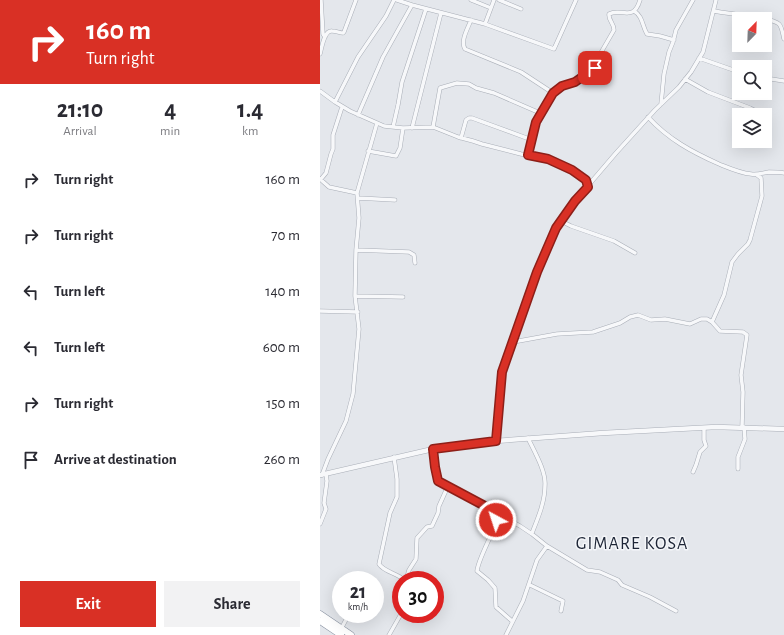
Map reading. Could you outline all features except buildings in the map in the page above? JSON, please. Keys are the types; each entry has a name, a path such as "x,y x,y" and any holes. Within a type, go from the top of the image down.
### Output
{"highway":[{"path":"320,614 341,632"},
{"path":"320,621 341,632 351,635"}],"street":[{"path":"321,0 323,34 325,37"},
{"path":"320,54 328,32 332,30 344,32 356,0"},
{"path":"335,102 358,57 395,0 485,24 554,49 576,0"},
{"path":"470,0 491,8"},
{"path":"485,24 494,0"},
{"path":"499,0 521,9"},
{"path":"636,11 640,0"},
{"path":"660,104 667,59 678,24 694,0"},
{"path":"496,441 502,372 537,272 552,237 561,221 592,181 648,117 685,79 703,52 716,0"},
{"path":"358,115 383,57 412,5"},
{"path":"393,127 402,82 426,9"},
{"path":"636,11 642,20 647,34 664,36 674,40"},
{"path":"528,155 534,126 540,113 553,93 562,86 575,82 595,68 599,56 614,30 613,24 608,16 609,13 627,13 636,11"},
{"path":"714,11 776,22 781,26 784,39"},
{"path":"412,128 441,13"},
{"path":"471,20 463,42 465,49 521,72 553,93"},
{"path":"699,58 732,70"},
{"path":"685,79 708,92 750,108"},
{"path":"772,79 784,81"},
{"path":"433,127 440,88 457,83 469,84 476,88 494,93 540,113"},
{"path":"320,91 342,107 377,123 403,128 433,127 461,138 548,159 572,170 586,180 592,181"},
{"path":"342,107 332,135 333,149 326,172 320,179 329,187 357,193"},
{"path":"648,117 665,134 692,151 730,168 757,175 769,172 784,173"},
{"path":"461,138 466,120 472,118 532,140"},
{"path":"320,524 326,509 324,502 327,485 323,475 328,459 346,421 350,408 358,351 359,329 355,296 356,250 359,218 357,193 377,123"},
{"path":"368,151 396,156 400,148 403,128"},
{"path":"712,322 724,295 732,262 748,244 755,224 762,196 761,178 757,175"},
{"path":"586,180 588,187"},
{"path":"358,198 396,200"},
{"path":"561,221 614,241 635,253"},
{"path":"356,250 409,252 414,255 415,263"},
{"path":"355,296 403,296"},
{"path":"320,311 358,312"},
{"path":"513,342 557,334 593,332 620,324 630,317 638,315 651,320 665,319 690,324 704,318 712,322 716,329 720,331 743,332 747,335 741,375 743,392 743,427 745,439 738,457 738,468"},
{"path":"323,475 433,449 496,441 603,433 704,428 743,427 784,429"},
{"path":"693,472 700,452 706,447 704,440 704,428"},
{"path":"528,438 542,470 545,485 540,512 532,533"},
{"path":"433,449 438,481 532,533 547,546 587,570 600,572 618,580 622,585 650,597 676,611"},
{"path":"392,572 384,569 379,564 391,510 397,497 397,480 394,457"},
{"path":"408,571 416,559 417,538 427,527 432,526 434,523 439,506 448,486"},
{"path":"497,514 477,572 488,580 495,588 496,607 512,620"},
{"path":"506,635 530,585 538,560 547,546"},
{"path":"530,585 563,601 560,611"},
{"path":"341,632 346,623"},
{"path":"389,635 396,623"}],"district":[{"name":"GIMARE KOSA","path":"632,544"}],"route":[{"path":"496,520 497,514 438,481 433,449 496,441 502,372 522,312 556,228 575,201 588,187 586,180 582,176 566,166 545,158 528,155 534,126 540,113 557,89 575,82 595,68"}]}
